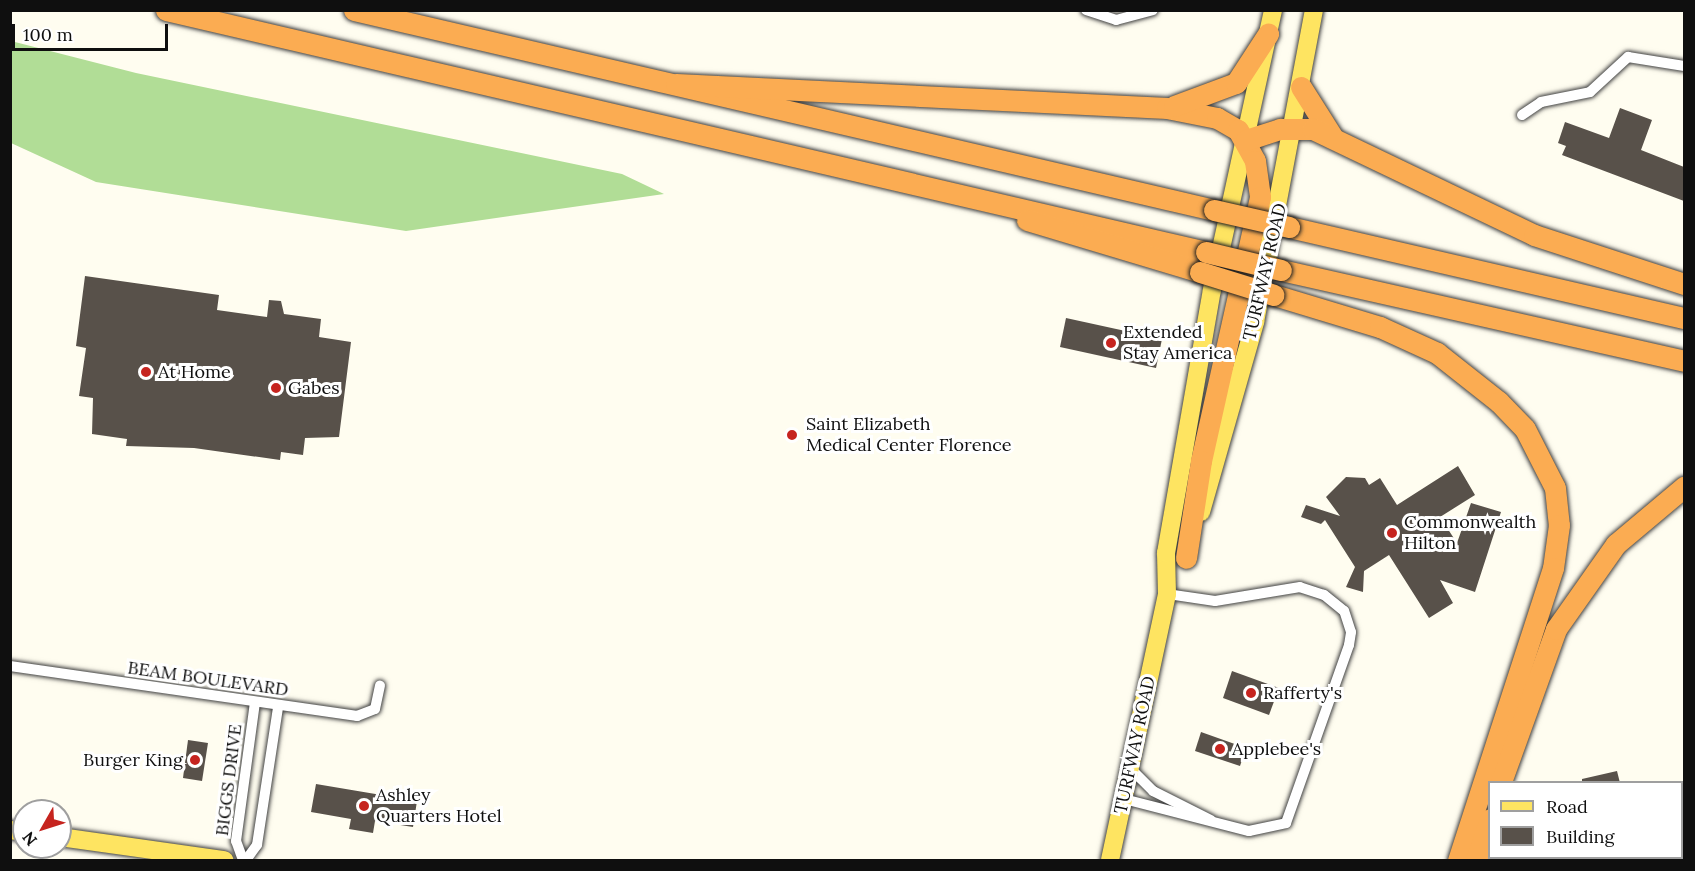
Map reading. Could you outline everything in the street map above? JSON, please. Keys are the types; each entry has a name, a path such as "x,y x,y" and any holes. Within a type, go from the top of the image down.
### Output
{"highway":[{"path":"166,10 989,200 1038,226 1203,262 1281,270 1684,361"},
{"path":"354,10 1684,318"},
{"path":"1167,108 1236,83 1268,34"},
{"path":"676,84 1167,108 1217,117 1246,140 1260,177 1260,197 1201,461 1186,558"},
{"path":"1301,87 1334,139"},
{"path":"1246,140 1294,127 1334,139 1534,235 1684,284"},
{"path":"1203,262 1274,295 1380,327 1437,353 1499,402 1525,429 1555,488 1559,525 1553,568 1458,861"},
{"path":"1502,781 1556,629 1616,544 1684,487"},
{"path":"1476,861 1488,825"}],"main road":[{"name":"TURFWAY ROAD","path":"1110,861 1167,594 1166,553 1212,290 1273,10"},
{"name":"TURFWAY ROAD","path":"1167,594 1186,558 1255,322 1294,127 1314,10"},
{"path":"72,839 224,861"}],"street":[{"path":"1086,10 1116,20 1153,10"},
{"path":"1522,115 1541,102 1590,92 1628,57 1684,66"},
{"path":"1124,799 1185,819 1212,820 1263,832 1286,823 1352,632 1335,602 1300,587 1215,601 1167,594"},
{"name":"BEAM BOULEVARD","path":"10,666 278,707 357,716 375,709 380,686"},
{"name":"BIGGS DRIVE","path":"244,861 236,841 255,703"},
{"name":"BIGGS DRIVE","path":"244,861 257,844 278,707"},
{"path":"1130,768 1153,791 1212,820"}],"green space":[{"path":"11,41 136,73 622,174 664,194 406,231 96,182 11,143"}],"building":[{"path":"1620,108 1652,120 1641,150 1684,167 1684,201 1562,155 1566,146 1558,143 1565,122 1609,138"},
{"path":"85,276 219,295 217,310 267,317 269,300 281,301 284,314 321,319 319,337 351,342 339,437 305,438 303,455 281,452 280,460 194,448 126,446 127,439 92,434 93,398 79,396 86,348 76,346"},
{"name":"Extended Stay America","path":"1066,318 1162,339 1156,368 1060,347"},
{"name":"Commonwealth Hilton","path":"1458,466 1475,495 1440,517 1457,543 1471,503 1501,512 1475,592 1440,580 1453,603 1429,618 1389,555 1364,571 1363,592 1346,587 1355,567 1325,520 1321,524 1301,517 1306,505 1340,516 1326,497 1346,477 1365,478 1369,485 1380,478 1397,505"},
{"name":"Rafferty's","path":"1232,671 1279,688 1269,715 1223,698"},
{"name":"Applebee's","path":"1201,732 1246,748 1240,766 1195,751"},
{"name":"Burger King","path":"188,740 208,743 202,781 183,778"},
{"path":"1617,771 1620,781 1582,781 1582,779"},
{"name":"Ashley Quarters Hotel","path":"316,784 417,801 413,827 375,821 373,833 349,829 351,819 311,812"}],"place":[{"name":"Extended Stay America","path":"1111,343"},
{"name":"At Home","path":"146,372"},
{"name":"Gabes","path":"276,388"},
{"name":"Saint Elizabeth Medical Center Florence","path":"792,435"},
{"name":"Commonwealth Hilton","path":"1392,533"},
{"name":"Rafferty's","path":"1251,693"},
{"name":"Applebee's","path":"1220,749"},
{"name":"Burger King","path":"195,760"},
{"name":"Ashley Quarters Hotel","path":"364,806"}]}
